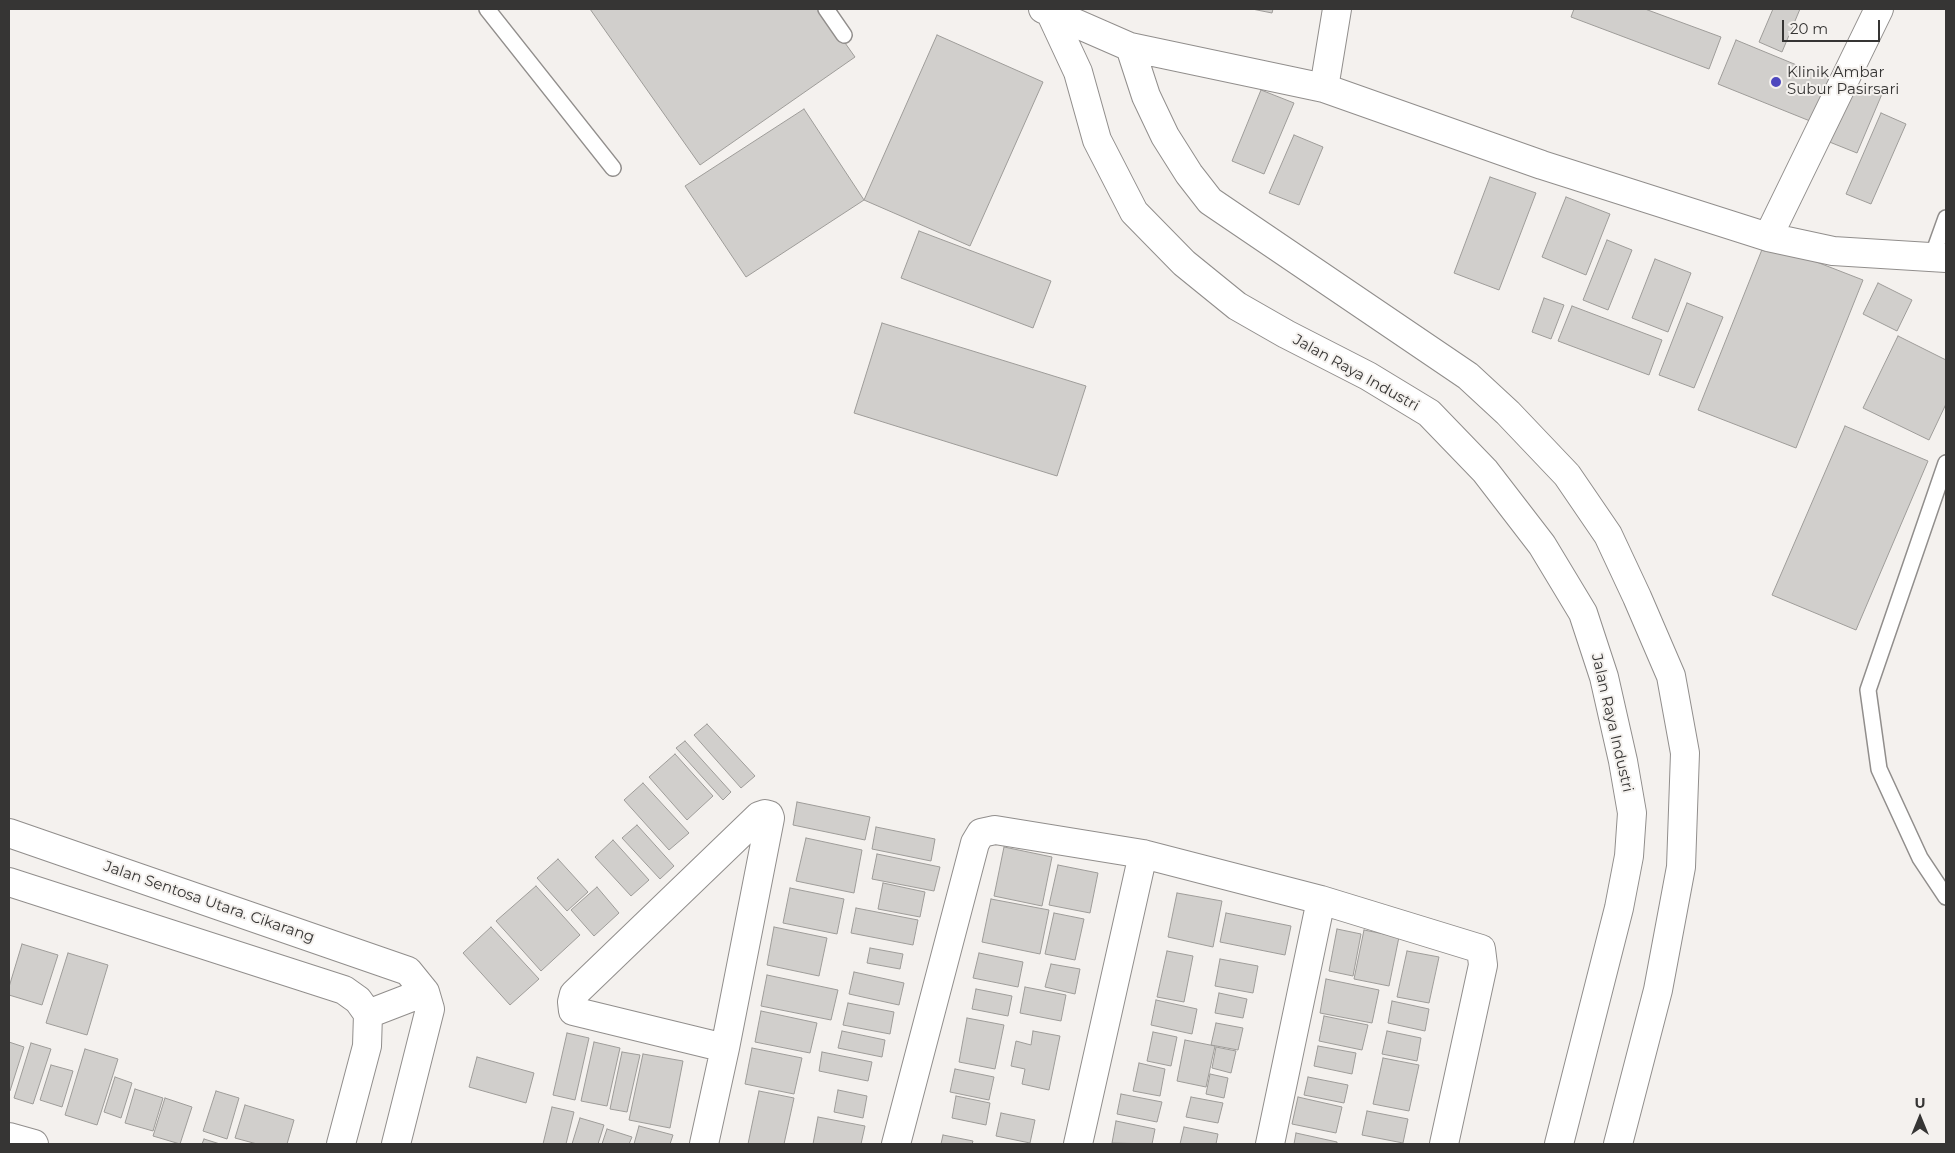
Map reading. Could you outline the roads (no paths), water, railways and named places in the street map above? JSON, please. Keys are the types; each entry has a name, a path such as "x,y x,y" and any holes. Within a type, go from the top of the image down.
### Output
{"street":[{"path":"1324,88 1337,9"},
{"path":"1768,237 1879,9"},
{"path":"1047,11 1130,47 1324,88 1542,165 1768,237 1832,251 1939,258"},
{"name":"Jalan Raya Industri","path":"1047,11 1078,72 1097,140 1134,212 1184,263 1237,306 1286,334 1368,376 1429,414 1485,470 1542,545 1582,613 1604,677 1624,761 1632,813 1629,856 1619,908 1559,1144"},
{"path":"1130,47 1146,96 1165,136 1189,174 1210,201 1468,376 1567,475 1608,535 1638,597 1671,676 1685,753 1681,867 1658,990 1618,1144"},
{"path":"704,1144 725,1048 770,818 769,815 765,814 759,816 574,994 572,1002 573,1011 725,1048"},
{"path":"896,1144 975,843 981,833 995,830 1143,854 1321,900 1481,949 1483,965 1444,1144"},
{"name":"Jalan Sentosa Utara. Cikarang","path":"9,833 417,982"},
{"path":"1078,1144 1143,854"},
{"path":"9,882 344,990 358,1000 368,1014 367,1046 341,1144"},
{"path":"1270,1144 1321,900"},
{"path":"368,1014 417,982 430,1009 396,1144"},
{"path":"9,1137 34,1144"}],"lane":[{"path":"487,9 613,168"},
{"path":"826,9 844,35"},
{"path":"1939,258 1946,218"},
{"path":"1946,463 1868,690 1879,769 1920,858 1946,897"}],"place":[{"name":"Klinik Ambar Subur Pasirsari","path":"1776,82"}]}
